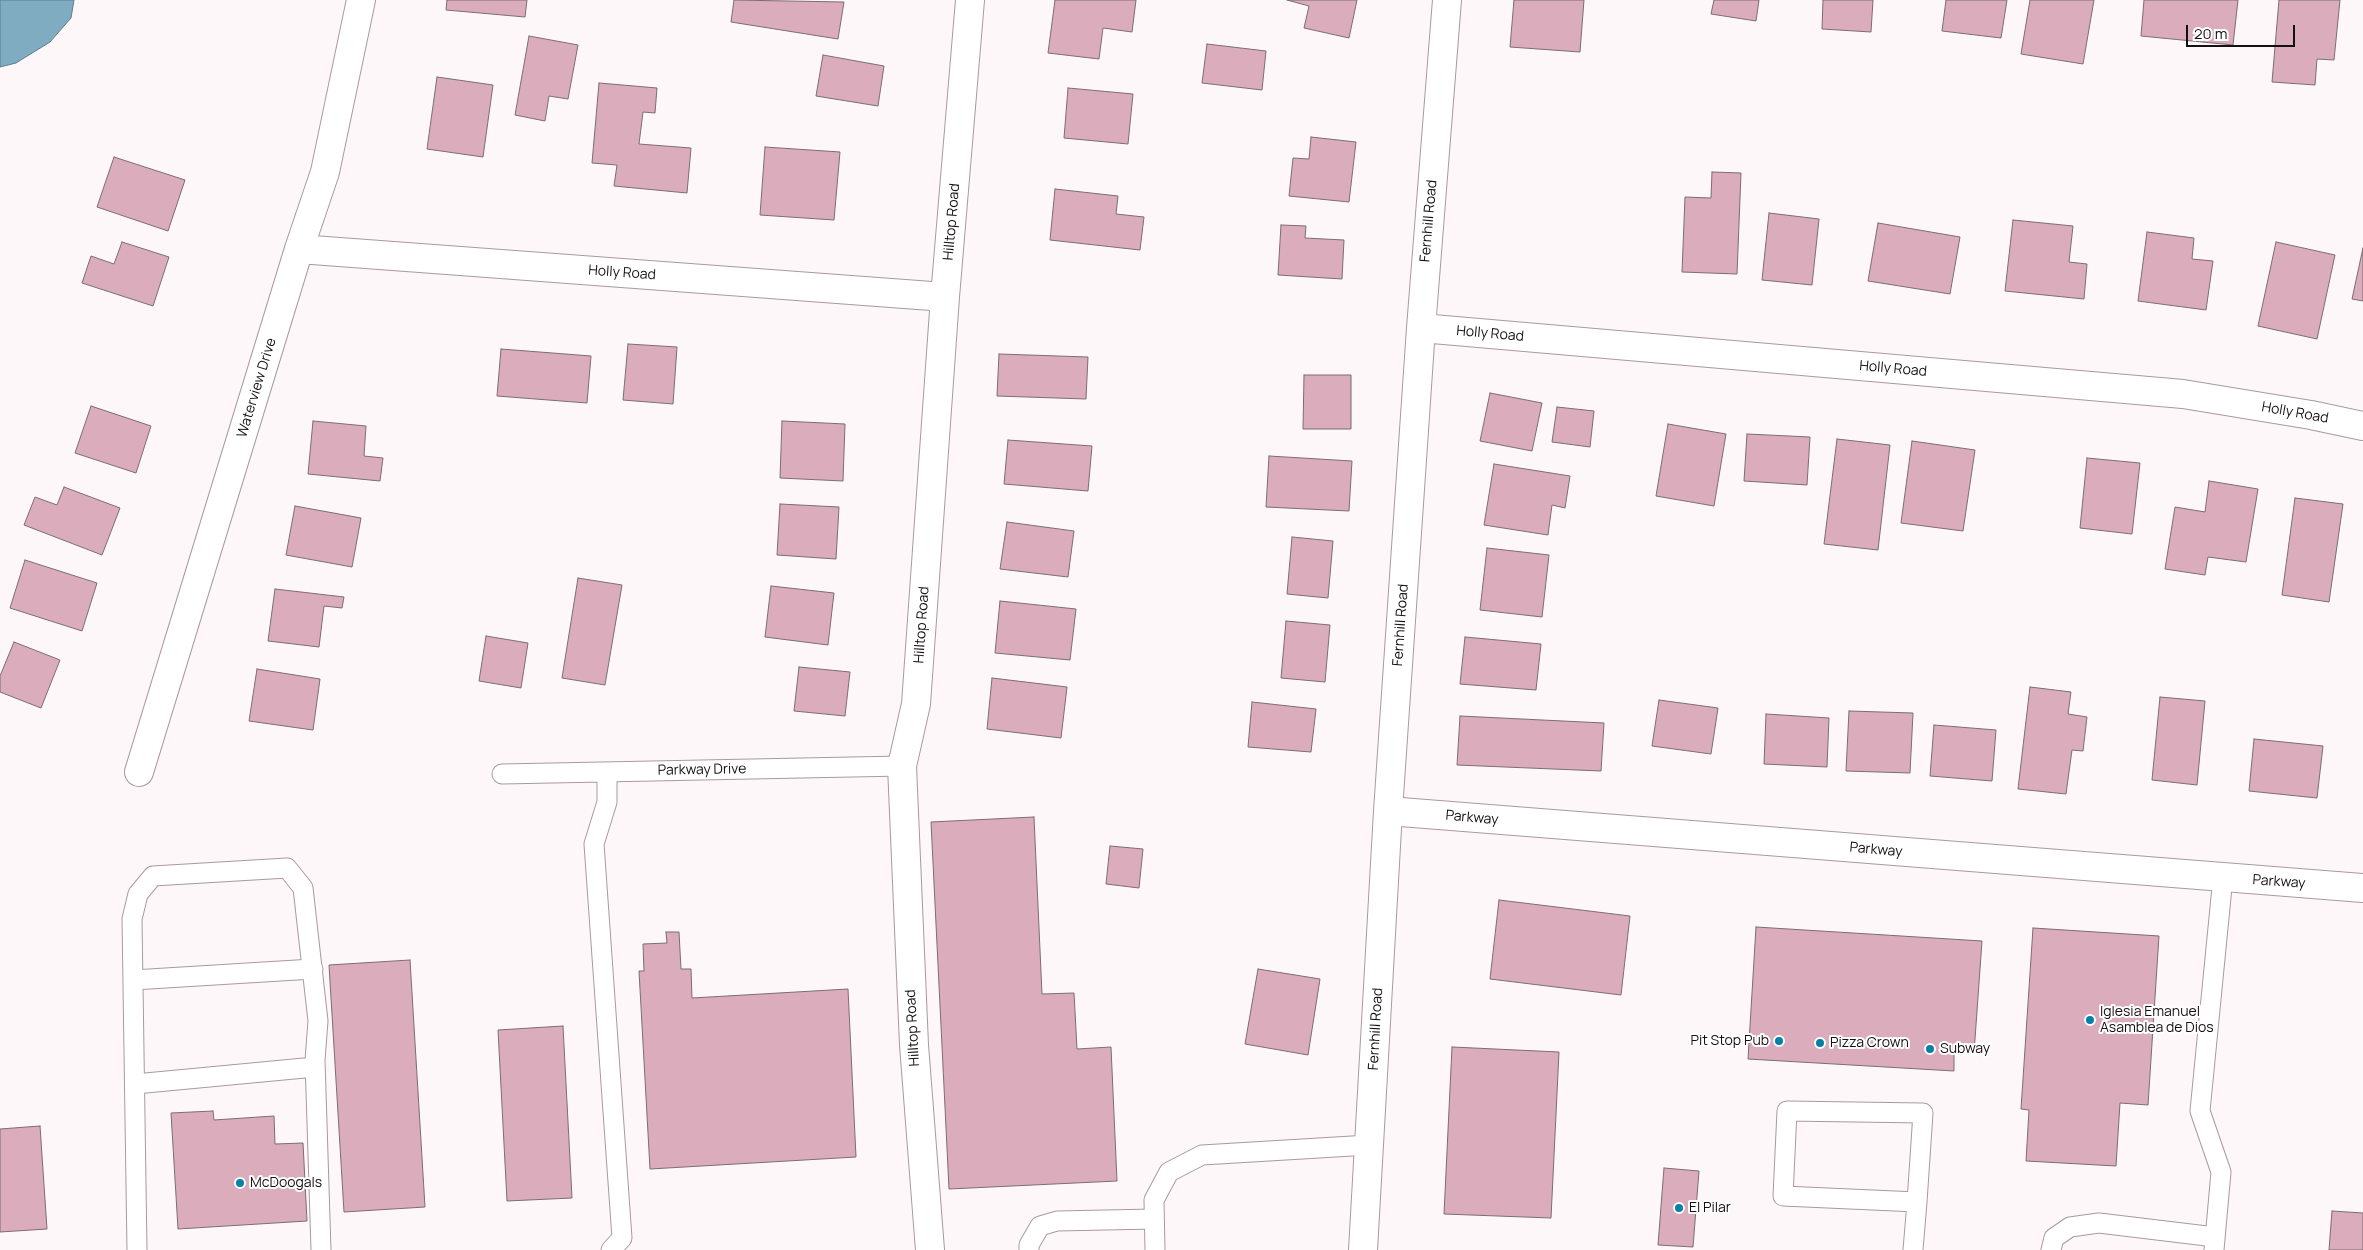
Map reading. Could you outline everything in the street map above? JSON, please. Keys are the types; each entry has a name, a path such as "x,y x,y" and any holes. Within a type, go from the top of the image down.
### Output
{"street":[{"name":"Waterview Drive","path":"139,772 324,172 361,0"},
{"name":"Hilltop Road","path":"930,1250 914,1045 902,766 916,704 970,0"},
{"name":"Fernhill Road","path":"1363,1250 1388,811 1421,328 1447,0"},
{"name":"Holly Road","path":"299,249 946,297"},
{"name":"Holly Road","path":"1421,328 2183,394 2311,415 2363,426"},
{"name":"Parkway","path":"1388,811 2363,888"}],"lane":[{"name":"Parkway Drive","path":"502,774 902,766"},
{"path":"608,772 607,802 594,844 622,1238 611,1250"},
{"path":"137,1250 132,919 138,894 153,876 287,868 303,888 318,1020 316,1067 321,1250"},
{"path":"2051,1250 2054,1238 2070,1227 2099,1223 2214,1244 2221,1172 2200,1111 2223,878"},
{"path":"133,980 312,969"},
{"path":"135,1084 316,1067"},
{"path":"1913,1250 1922,1113 1787,1110 1782,1196 1916,1202"},
{"path":"1154,1250 1154,1200 1169,1172 1202,1155 1369,1145"},
{"path":"1029,1250 1029,1245 1040,1226 1057,1221 1154,1219"}],"water":[{"path":"0,0 74,0 71,18 50,42 16,63 0,67"}],"building":[{"path":"447,0 527,0 525,17 446,10"},
{"path":"734,0 844,2 838,39 731,22"},
{"path":"1055,0 1136,0 1132,32 1103,28 1099,59 1048,53"},
{"path":"1287,0 1357,0 1349,38 1304,28 1309,6"},
{"path":"1514,0 1584,0 1580,52 1510,47"},
{"path":"1714,0 1759,0 1756,21 1711,14"},
{"path":"1823,0 1873,0 1871,32 1822,29"},
{"path":"1946,0 2007,0 2001,38 1942,31"},
{"path":"2030,0 2094,0 2083,64 2021,54"},
{"path":"2144,0 2238,0 2233,45 2141,36"},
{"path":"2279,0 2340,0 2334,60 2317,59 2315,85 2272,82"},
{"path":"529,36 578,45 568,99 549,96 545,121 515,115"},
{"path":"1207,44 1266,51 1262,90 1202,83"},
{"path":"823,55 884,66 878,106 816,96"},
{"path":"437,77 493,85 483,157 427,149"},
{"path":"599,83 657,88 655,113 643,112 639,144 691,148 687,193 614,186 617,165 592,163"},
{"path":"1068,88 1133,94 1128,144 1064,138"},
{"path":"1311,137 1356,142 1349,202 1289,196 1293,158 1309,159"},
{"path":"765,147 840,152 834,220 760,215"},
{"path":"114,157 185,180 168,231 97,207"},
{"path":"1712,172 1741,173 1737,274 1682,272 1685,197 1711,198"},
{"path":"1055,189 1118,196 1116,214 1144,217 1140,250 1050,240"},
{"path":"1769,213 1819,219 1812,285 1762,280"},
{"path":"2013,220 2073,226 2069,262 2087,264 2084,299 2005,291"},
{"path":"1878,223 1960,237 1950,294 1868,281"},
{"path":"1281,225 1306,226 1305,238 1344,240 1342,279 1278,275"},
{"path":"2147,232 2194,238 2192,259 2213,261 2206,310 2138,301"},
{"path":"122,242 169,257 153,306 82,283 91,256 114,264"},
{"path":"2276,242 2335,255 2317,339 2258,326"},
{"path":"2363,248 2363,301 2352,299"},
{"path":"628,344 677,347 673,404 623,400"},
{"path":"501,349 591,356 587,403 497,396"},
{"path":"999,354 1088,357 1086,399 997,396"},
{"path":"1304,375 1351,375 1351,429 1303,429"},
{"path":"1490,393 1542,403 1532,451 1480,441"},
{"path":"91,406 151,426 136,473 75,453"},
{"path":"1557,407 1594,411 1590,447 1552,442"},
{"path":"313,421 366,426 364,456 383,458 380,481 308,474"},
{"path":"782,421 845,424 843,481 780,478"},
{"path":"1668,424 1726,434 1714,506 1656,496"},
{"path":"1747,434 1810,437 1807,485 1744,481"},
{"path":"1837,439 1890,445 1878,550 1824,544"},
{"path":"1008,440 1092,446 1088,491 1004,484"},
{"path":"1912,441 1975,450 1963,531 1901,523"},
{"path":"1269,456 1352,461 1349,511 1266,507"},
{"path":"2087,458 2140,463 2132,534 2080,528"},
{"path":"1494,464 1570,476 1565,508 1552,505 1548,535 1484,525"},
{"path":"2209,481 2258,489 2246,562 2208,557 2205,575 2165,569 2175,507 2205,512"},
{"path":"64,487 120,508 102,555 24,525 35,497 57,505"},
{"path":"2295,498 2343,504 2329,602 2282,595"},
{"path":"780,504 839,507 836,559 777,555"},
{"path":"295,506 361,518 352,567 286,555"},
{"path":"1007,522 1074,531 1068,577 1000,569"},
{"path":"1292,537 1333,541 1328,598 1287,594"},
{"path":"1487,548 1549,555 1542,617 1480,610"},
{"path":"25,560 97,583 82,631 10,608"},
{"path":"578,578 622,585 605,685 562,678"},
{"path":"771,586 834,593 828,645 765,637"},
{"path":"275,589 344,597 342,608 324,606 319,647 268,641"},
{"path":"1000,601 1076,609 1070,660 995,653"},
{"path":"1286,621 1330,625 1325,682 1281,678"},
{"path":"486,636 528,643 521,688 479,681"},
{"path":"1465,637 1541,644 1536,690 1460,684"},
{"path":"14,642 60,660 41,708 0,692 0,676"},
{"path":"799,667 850,672 845,716 794,711"},
{"path":"257,669 320,679 313,730 249,721"},
{"path":"992,678 1067,687 1061,738 987,729"},
{"path":"2030,687 2071,692 2068,714 2087,717 2083,751 2072,750 2066,794 2018,789"},
{"path":"2160,697 2205,701 2197,785 2152,780"},
{"path":"1659,700 1718,708 1711,754 1652,746"},
{"path":"1252,702 1316,709 1311,752 1248,747"},
{"path":"1849,711 1913,713 1910,773 1846,771"},
{"path":"1766,714 1829,718 1827,767 1764,764"},
{"path":"1460,716 1604,723 1601,771 1457,765"},
{"path":"1934,725 1996,730 1992,781 1930,776"},
{"path":"2254,739 2323,746 2317,798 2249,791"},
{"path":"1034,817 1042,994 1074,993 1077,1049 1111,1047 1117,1181 949,1189 931,822"},
{"path":"1110,846 1143,849 1139,888 1106,884"},
{"path":"1499,900 1630,916 1621,995 1490,979"},
{"path":"1756,927 1982,941 1974,1053 1954,1051 1954,1071 1748,1059"},
{"name":"Iglesia Emanuel Asamblea de Dios","path":"2033,928 2159,936 2148,1105 2120,1103 2116,1166 2026,1161 2029,1110 2021,1109"},
{"path":"666,932 679,932 681,969 691,969 692,998 848,989 856,1157 650,1169 639,971 644,971 643,944 667,943"},
{"path":"410,960 425,1207 344,1212 329,965"},
{"path":"1258,969 1320,979 1308,1055 1245,1044"},
{"path":"563,1026 572,1198 507,1201 498,1030"},
{"path":"1452,1047 1559,1052 1551,1218 1444,1214"},
{"name":"McDoogals","path":"213,1111 214,1120 274,1116 275,1144 303,1143 307,1221 178,1229 171,1113"},
{"path":"40,1126 47,1229 0,1232 0,1129"},
{"name":"El Pilar","path":"1664,1168 1699,1171 1693,1247 1658,1245"},
{"path":"2332,1211 2363,1213 2363,1250 2329,1250"}],"place":[{"name":"Iglesia Emanuel Asamblea de Dios","path":"2090,1020"},
{"name":"Pit Stop Pub","path":"1779,1041"},
{"name":"Pizza Crown","path":"1820,1043"},
{"name":"Subway","path":"1930,1049"},
{"name":"McDoogals","path":"240,1183"},
{"name":"El Pilar","path":"1679,1208"}]}
